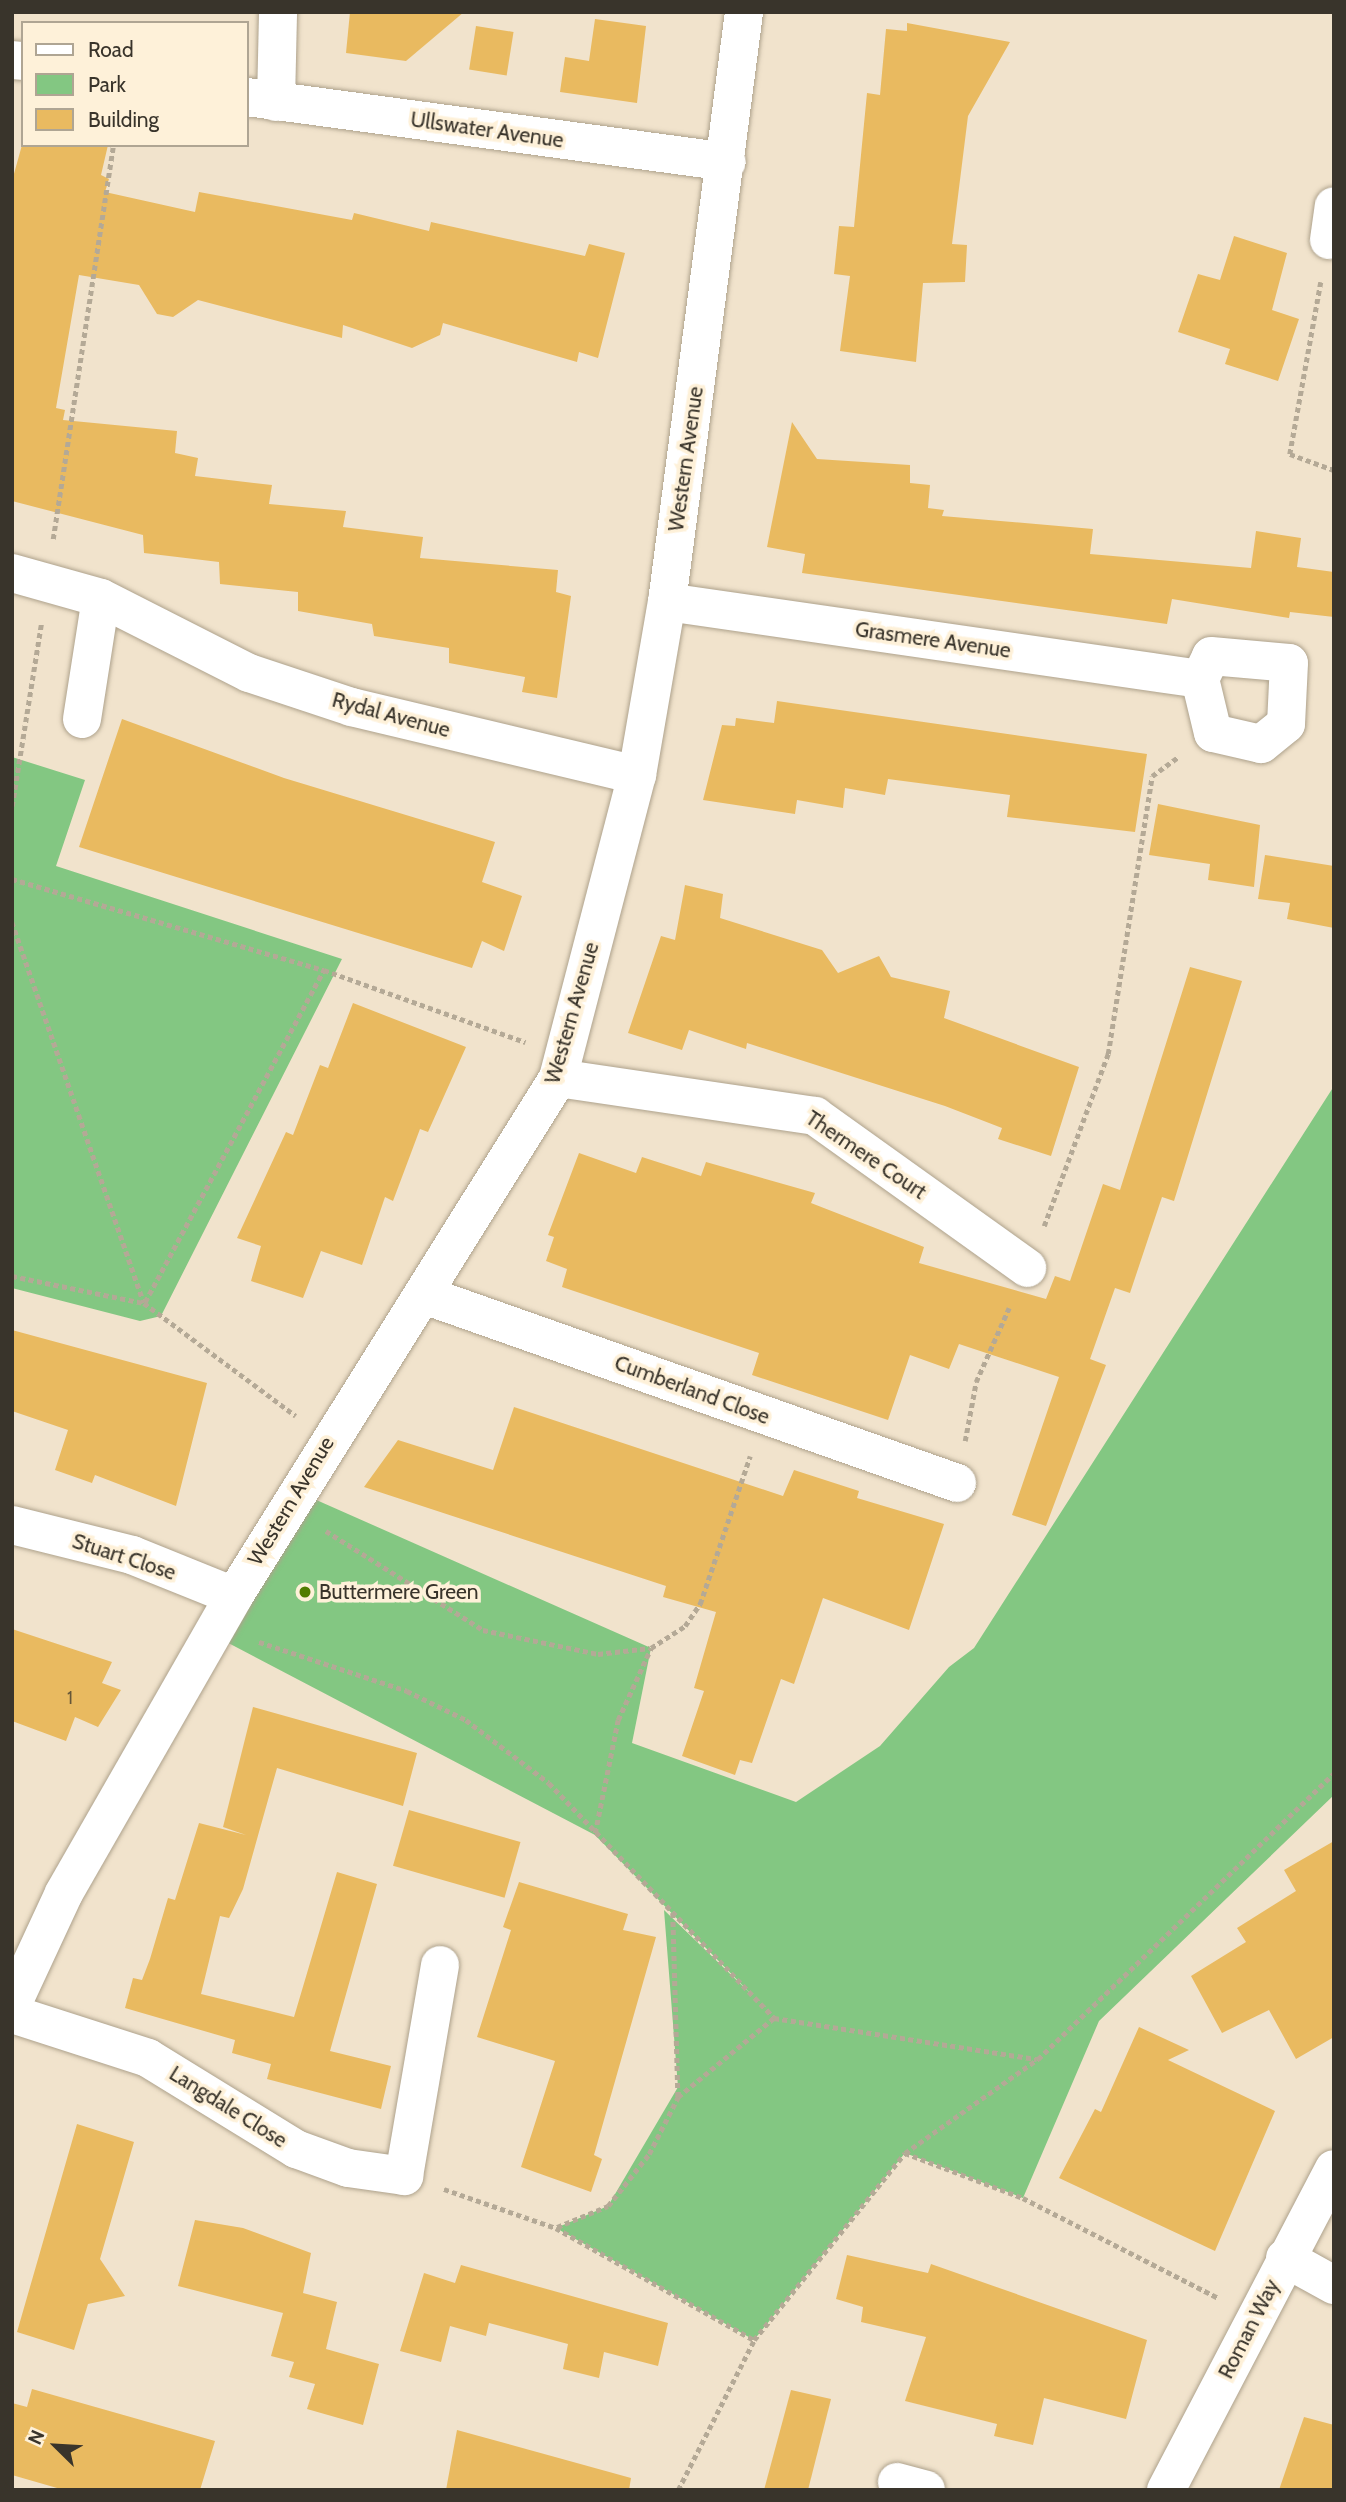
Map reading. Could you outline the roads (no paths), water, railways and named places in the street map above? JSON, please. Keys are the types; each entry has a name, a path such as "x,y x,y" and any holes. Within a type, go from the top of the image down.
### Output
{"street":[{"path":"262,99 278,12"},
{"name":"Western Avenue","path":"12,2005 64,1893 215,1636 234,1596 327,1439 427,1296 558,1078 637,775 667,602 727,162 744,12"},
{"name":"Ullswater Avenue","path":"262,99 727,162"},
{"name":"Rydal Avenue","path":"29,578 101,598 157,622 249,673 351,707 637,775"},
{"path":"82,719 101,598"},
{"name":"Grasmere Avenue","path":"667,602 1200,679"},
{"path":"1211,656 1289,663 1286,724 1262,744 1213,733 1200,679 1211,656"},
{"name":"Thermere Court","path":"558,1078 815,1116 1027,1269"},
{"name":"Cumberland Close","path":"427,1296 957,1483"},
{"name":"Stuart Close","path":"12,1525 132,1555 234,1596"},
{"name":"Langdale Close","path":"12,2014 148,2058 296,2150 348,2168 404,2176 440,1965"},
{"name":"Roman Way","path":"1166,2490 1285,2258 1334,2169"},
{"path":"1285,2258 1334,2285"}],"place":[{"name":"Buttermere Green","path":"305,1592"}]}
